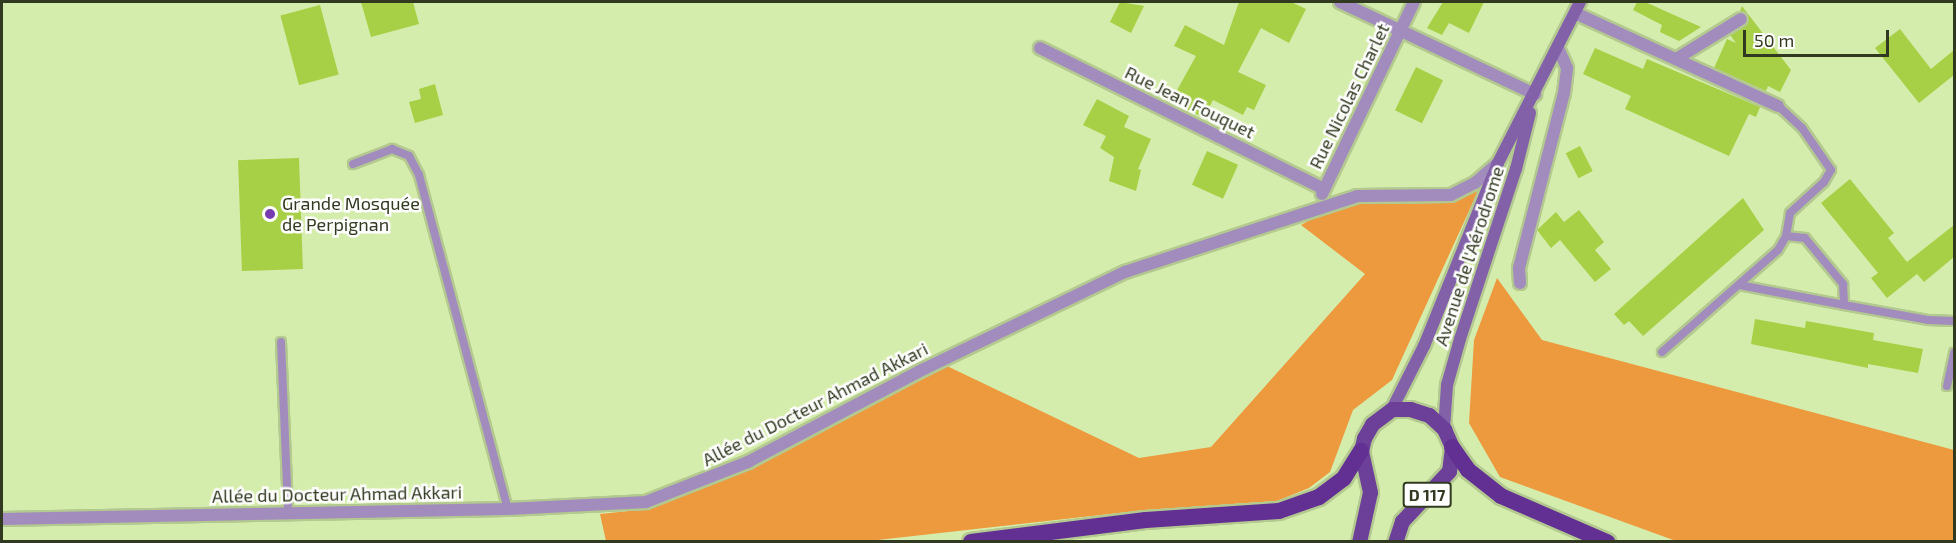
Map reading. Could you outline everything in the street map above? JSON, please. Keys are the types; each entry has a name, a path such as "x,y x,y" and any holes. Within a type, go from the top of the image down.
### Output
{"highway":[{"path":"1452,447 1468,470 1501,496 1607,542"},
{"path":"971,542 1146,520 1279,511 1320,497 1344,478 1361,451"}],"main road":[{"name":"Avenue de l'Aérodrome","path":"1392,409 1424,346 1498,163 1535,94 1577,7"},
{"name":"Avenue de l'Aérodrome","path":"1444,429 1447,386 1460,339 1516,169 1535,94"},
{"path":"1359,542 1370,492 1361,451 1372,424 1392,409 1410,409 1429,416 1444,429 1452,447"},
{"name":"D 117","path":"1395,542 1402,521 1449,471 1452,447"}],"street":[{"path":"1340,2 1535,94"},
{"name":"Rue Nicolas Charlet","path":"1318,207 1324,189 1414,2"},
{"path":"1577,7 1676,59 1778,106"},
{"path":"1676,59 1741,19"},
{"name":"Rue Jean Fouquet","path":"1040,48 1324,189"},
{"path":"1520,283 1519,268 1564,93 1567,68 1558,48"},
{"name":"Allée du Docteur Ahmad Akkari","path":"2,519 508,509 646,502 691,487 748,462 924,369 1125,272 1298,218 1318,207 1357,196 1451,195 1474,183 1498,163"}],"lane":[{"path":"1662,352 1778,250 1786,236 1790,213 1824,182 1831,170 1808,136 1778,106"},
{"path":"353,164 392,150 409,156 419,176 508,509"},
{"path":"1786,236 1805,238 1843,284 1844,305"},
{"path":"1739,285 1844,305 1954,321"},
{"path":"281,342 288,512"},
{"path":"1947,386 1954,353"}],"shaded area":[{"path":"1479,189 1392,380 1353,410 1330,472 1309,488 1277,501 1145,510 860,542 606,541 600,514 648,509 751,469 947,366 1139,458 1211,447 1365,274 1301,225 1321,214 1358,203 1453,202"},
{"path":"1497,278 1542,340 1954,450 1954,541 1676,541 1500,477 1469,423 1474,340"}],"building":[{"path":"361,2 413,2 419,24 371,37"},
{"path":"1120,2 1144,6 1131,33 1110,22"},
{"path":"1239,2 1291,2 1306,9 1289,43 1261,28 1238,72 1266,85 1254,110 1247,107 1243,115 1213,100 1204,118 1171,101 1196,56 1174,46 1185,25 1224,45"},
{"path":"1443,2 1484,2 1469,33 1449,23 1442,35 1427,28"},
{"path":"1637,2 1645,2 1701,27 1679,41 1660,32 1662,25 1633,10"},
{"path":"320,5 339,75 299,85 280,16"},
{"path":"1742,6 1791,70 1780,92 1768,86 1766,91 1714,68 1727,39 1736,43 1730,35 1748,22 1748,14 1740,11"},
{"path":"1900,29 1931,69 1954,50 1954,75 1919,103 1875,48"},
{"path":"1595,48 1643,69 1647,59 1760,107 1756,117 1749,114 1729,156 1625,109 1631,96 1583,74"},
{"path":"1416,67 1443,80 1422,123 1395,110"},
{"path":"435,84 443,115 415,123 409,102 421,99 419,89"},
{"path":"1097,99 1129,116 1124,127 1151,139 1138,169 1141,170 1136,191 1109,181 1114,157 1100,148 1106,136 1083,125"},
{"path":"1580,146 1593,171 1578,178 1566,153"},
{"path":"1207,151 1238,165 1223,199 1192,185"},
{"name":"Grande Mosquée de Perpignan","path":"299,158 303,269 242,271 238,160"},
{"path":"1850,179 1894,233 1888,238 1907,262 1954,225 1954,257 1924,282 1917,274 1887,298 1871,278 1878,273 1821,203"},
{"path":"1743,198 1764,230 1643,336 1629,321 1624,325 1614,314"},
{"path":"1579,210 1604,242 1595,250 1611,269 1595,282 1560,240 1551,248 1537,230 1556,212 1564,222"},
{"path":"1755,319 1805,328 1806,321 1874,333 1873,340 1923,349 1918,373 1868,364 1868,368 1751,344"}],"place":[{"name":"Grande Mosquée de Perpignan","path":"270,214"}]}
